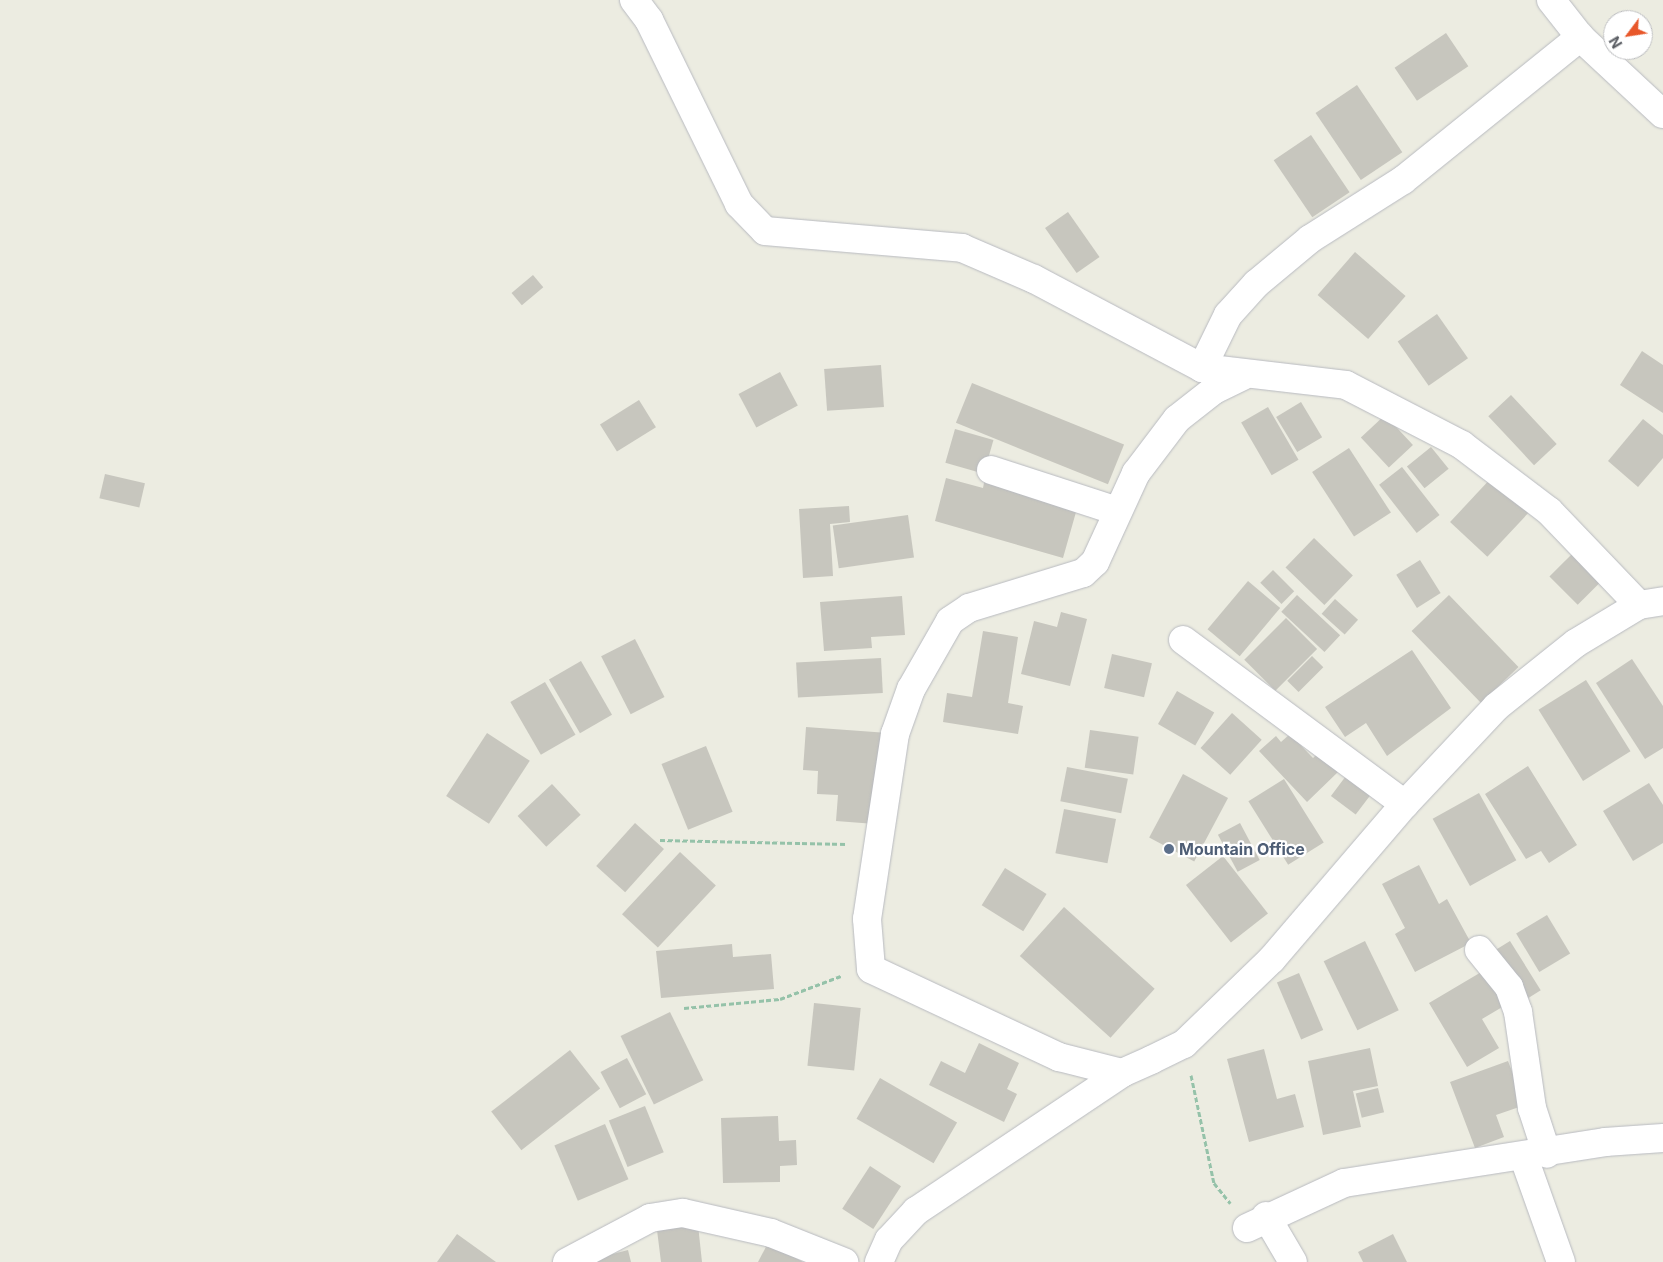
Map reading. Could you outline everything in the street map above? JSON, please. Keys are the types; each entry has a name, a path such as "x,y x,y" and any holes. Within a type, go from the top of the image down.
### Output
{"street":[{"path":"634,0 650,20 739,204 765,230 962,248 1034,279 1202,368 1243,376 1293,376 1346,385 1462,445 1549,511 1651,603 1576,643 1503,701 1405,804 1303,926 1184,1044 1122,1072 916,1211 889,1240 879,1262"},
{"path":"1551,0 1580,37 1663,114"},
{"path":"1202,368 1228,315 1256,284 1310,239 1403,180 1580,37"},
{"path":"1122,1072 1059,1057 1013,1039 871,969 867,919 895,734 911,689 950,621 969,608 1083,573 1095,562 1136,473 1176,419 1214,390 1243,376"},
{"path":"991,470 1117,511"},
{"path":"1183,640 1405,804"},
{"path":"1479,950 1509,987 1518,1012 1532,1108 1535,1156 1561,1262"},
{"path":"1293,1262 1256,1222 1344,1182 1535,1156 1605,1142 1663,1138"},
{"path":"567,1262 650,1218 683,1213 771,1233 844,1262"}],"path":[{"path":"660,840 878,844"},
{"path":"684,1008 780,999 871,969"},
{"path":"1184,1044 1214,1182 1236,1211 1256,1222"}],"building":[{"path":"1446,33 1468,66 1417,101 1395,68"},
{"path":"1357,85 1402,152 1361,180 1316,113"},
{"path":"1311,135 1350,192 1312,217 1274,160"},
{"path":"1068,212 1100,257 1077,273 1045,228"},
{"path":"1355,252 1406,296 1368,339 1318,295"},
{"path":"533,275 543,287 522,305 512,293"},
{"path":"1437,314 1468,358 1429,386 1398,342"},
{"path":"1642,351 1663,365 1663,413 1620,385"},
{"path":"881,365 884,407 827,411 824,369"},
{"path":"780,372 798,406 756,428 739,394"},
{"path":"972,383 1124,444 1108,484 956,423"},
{"path":"1511,395 1557,444 1534,465 1488,416"},
{"path":"639,400 656,427 617,452 600,424"},
{"path":"1301,402 1322,437 1297,452 1276,417"},
{"path":"1268,407 1298,460 1272,475 1241,422"},
{"path":"1385,415 1413,445 1389,467 1361,438"},
{"path":"1643,419 1663,435 1663,458 1638,487 1608,461"},
{"path":"955,429 993,440 984,474 945,463"},
{"path":"1431,447 1449,469 1425,488 1407,467"},
{"path":"1349,448 1391,513 1354,537 1312,472"},
{"path":"1402,467 1440,515 1417,533 1379,485"},
{"path":"105,474 145,483 139,508 99,498"},
{"path":"1493,476 1530,511 1487,557 1450,522"},
{"path":"946,478 983,488 985,478 1078,505 1063,558 935,521"},
{"path":"849,506 850,522 830,524 833,576 803,578 799,509"},
{"path":"908,515 914,558 839,568 833,526"},
{"path":"1314,538 1353,576 1324,605 1286,567"},
{"path":"1577,549 1605,577 1578,605 1549,577"},
{"path":"1420,560 1441,593 1417,608 1396,575"},
{"path":"1273,570 1294,591 1281,604 1260,583"},
{"path":"1248,581 1280,608 1240,656 1208,629"},
{"path":"1297,595 1340,635 1324,652 1281,612"},
{"path":"1449,595 1518,667 1481,703 1412,631"},
{"path":"902,596 905,635 871,637 872,648 824,651 820,602"},
{"path":"1335,599 1358,620 1345,635 1322,614"},
{"path":"1061,612 1087,619 1070,686 1021,674 1034,621 1057,627"},
{"path":"1286,618 1317,649 1275,691 1244,660"},
{"path":"983,631 1018,637 1008,703 1023,706 1018,734 943,722 947,693 972,697"},
{"path":"635,639 665,697 631,714 601,656"},
{"path":"1412,650 1451,708 1387,756 1366,723 1345,737 1325,707"},
{"path":"1112,654 1152,663 1144,697 1104,688"},
{"path":"1312,656 1323,667 1299,692 1287,681"},
{"path":"881,658 883,693 798,697 796,662"},
{"path":"1632,659 1663,706 1663,748 1645,759 1596,683"},
{"path":"581,661 612,715 580,733 549,680"},
{"path":"1586,680 1631,751 1583,781 1539,710"},
{"path":"545,682 576,735 541,755 510,702"},
{"path":"1177,691 1214,713 1195,745 1158,724"},
{"path":"1232,713 1262,740 1230,775 1201,748"},
{"path":"806,727 888,733 875,824 836,821 838,795 817,794 818,771 803,770"},
{"path":"1090,730 1139,737 1133,774 1085,768"},
{"path":"487,733 530,761 489,824 446,796"},
{"path":"1290,734 1313,758 1319,752 1338,772 1307,802 1259,751 1276,736 1281,742"},
{"path":"706,746 733,812 688,830 661,764"},
{"path":"1528,766 1577,845 1549,863 1541,851 1526,859 1485,794"},
{"path":"1067,767 1128,779 1121,813 1060,801"},
{"path":"1352,768 1377,787 1356,815 1331,796"},
{"path":"1183,774 1228,798 1194,862 1149,838"},
{"path":"1284,779 1324,843 1288,865 1248,801"},
{"path":"1649,783 1663,805 1663,843 1633,861 1603,811"},
{"path":"552,784 581,815 546,847 518,816"},
{"path":"1479,793 1516,860 1470,886 1433,819"},
{"path":"1064,809 1116,819 1107,863 1055,853"},
{"path":"635,823 664,849 625,892 596,866"},
{"path":"1240,823 1260,860 1238,872 1218,835"},
{"path":"680,852 716,885 658,948 622,914"},
{"path":"1223,856 1268,914 1231,942 1186,885"},
{"path":"1419,865 1439,904 1447,899 1471,943 1415,972 1395,934 1405,928 1382,884"},
{"path":"1005,868 1047,894 1023,931 982,905"},
{"path":"1064,907 1155,989 1111,1038 1020,956"},
{"path":"1547,915 1570,954 1539,972 1516,934"},
{"path":"1365,941 1399,1010 1357,1030 1324,961"},
{"path":"1510,941 1541,990 1524,1001 1493,952"},
{"path":"732,944 733,957 771,954 774,989 661,998 656,951"},
{"path":"1483,971 1504,1006 1482,1019 1499,1048 1467,1067 1429,1003"},
{"path":"1299,973 1323,1030 1301,1039 1277,982"},
{"path":"814,1003 861,1008 854,1071 807,1066"},
{"path":"670,1012 703,1080 654,1104 621,1036"},
{"path":"979,1043 1019,1063 1007,1089 1017,1094 1004,1122 929,1085 941,1061 965,1073"},
{"path":"1370,1048 1378,1086 1353,1091 1361,1127 1323,1135 1308,1061"},
{"path":"1264,1049 1277,1099 1295,1094 1304,1127 1249,1142 1227,1059"},
{"path":"570,1050 600,1089 521,1150 491,1112"},
{"path":"627,1058 646,1094 620,1108 601,1072"},
{"path":"1508,1061 1525,1105 1496,1115 1504,1137 1475,1148 1450,1082"},
{"path":"880,1078 957,1122 934,1163 856,1119"},
{"path":"1378,1088 1384,1112 1362,1118 1356,1094"},
{"path":"645,1106 664,1152 628,1167 609,1121"},
{"path":"778,1116 779,1141 796,1140 797,1165 780,1166 780,1182 723,1183 721,1118"},
{"path":"605,1124 628,1179 578,1201 554,1145"},
{"path":"870,1166 901,1186 873,1229 842,1209"},
{"path":"698,1225 702,1262 661,1262 657,1230"},
{"path":"457,1234 496,1262 437,1262"},
{"path":"1393,1234 1407,1262 1363,1262 1358,1252"},
{"path":"768,1243 803,1262 758,1262"},
{"path":"628,1250 631,1262 586,1262 586,1261"}],"place":[{"name":"Mountain Office","path":"1169,849"}]}
